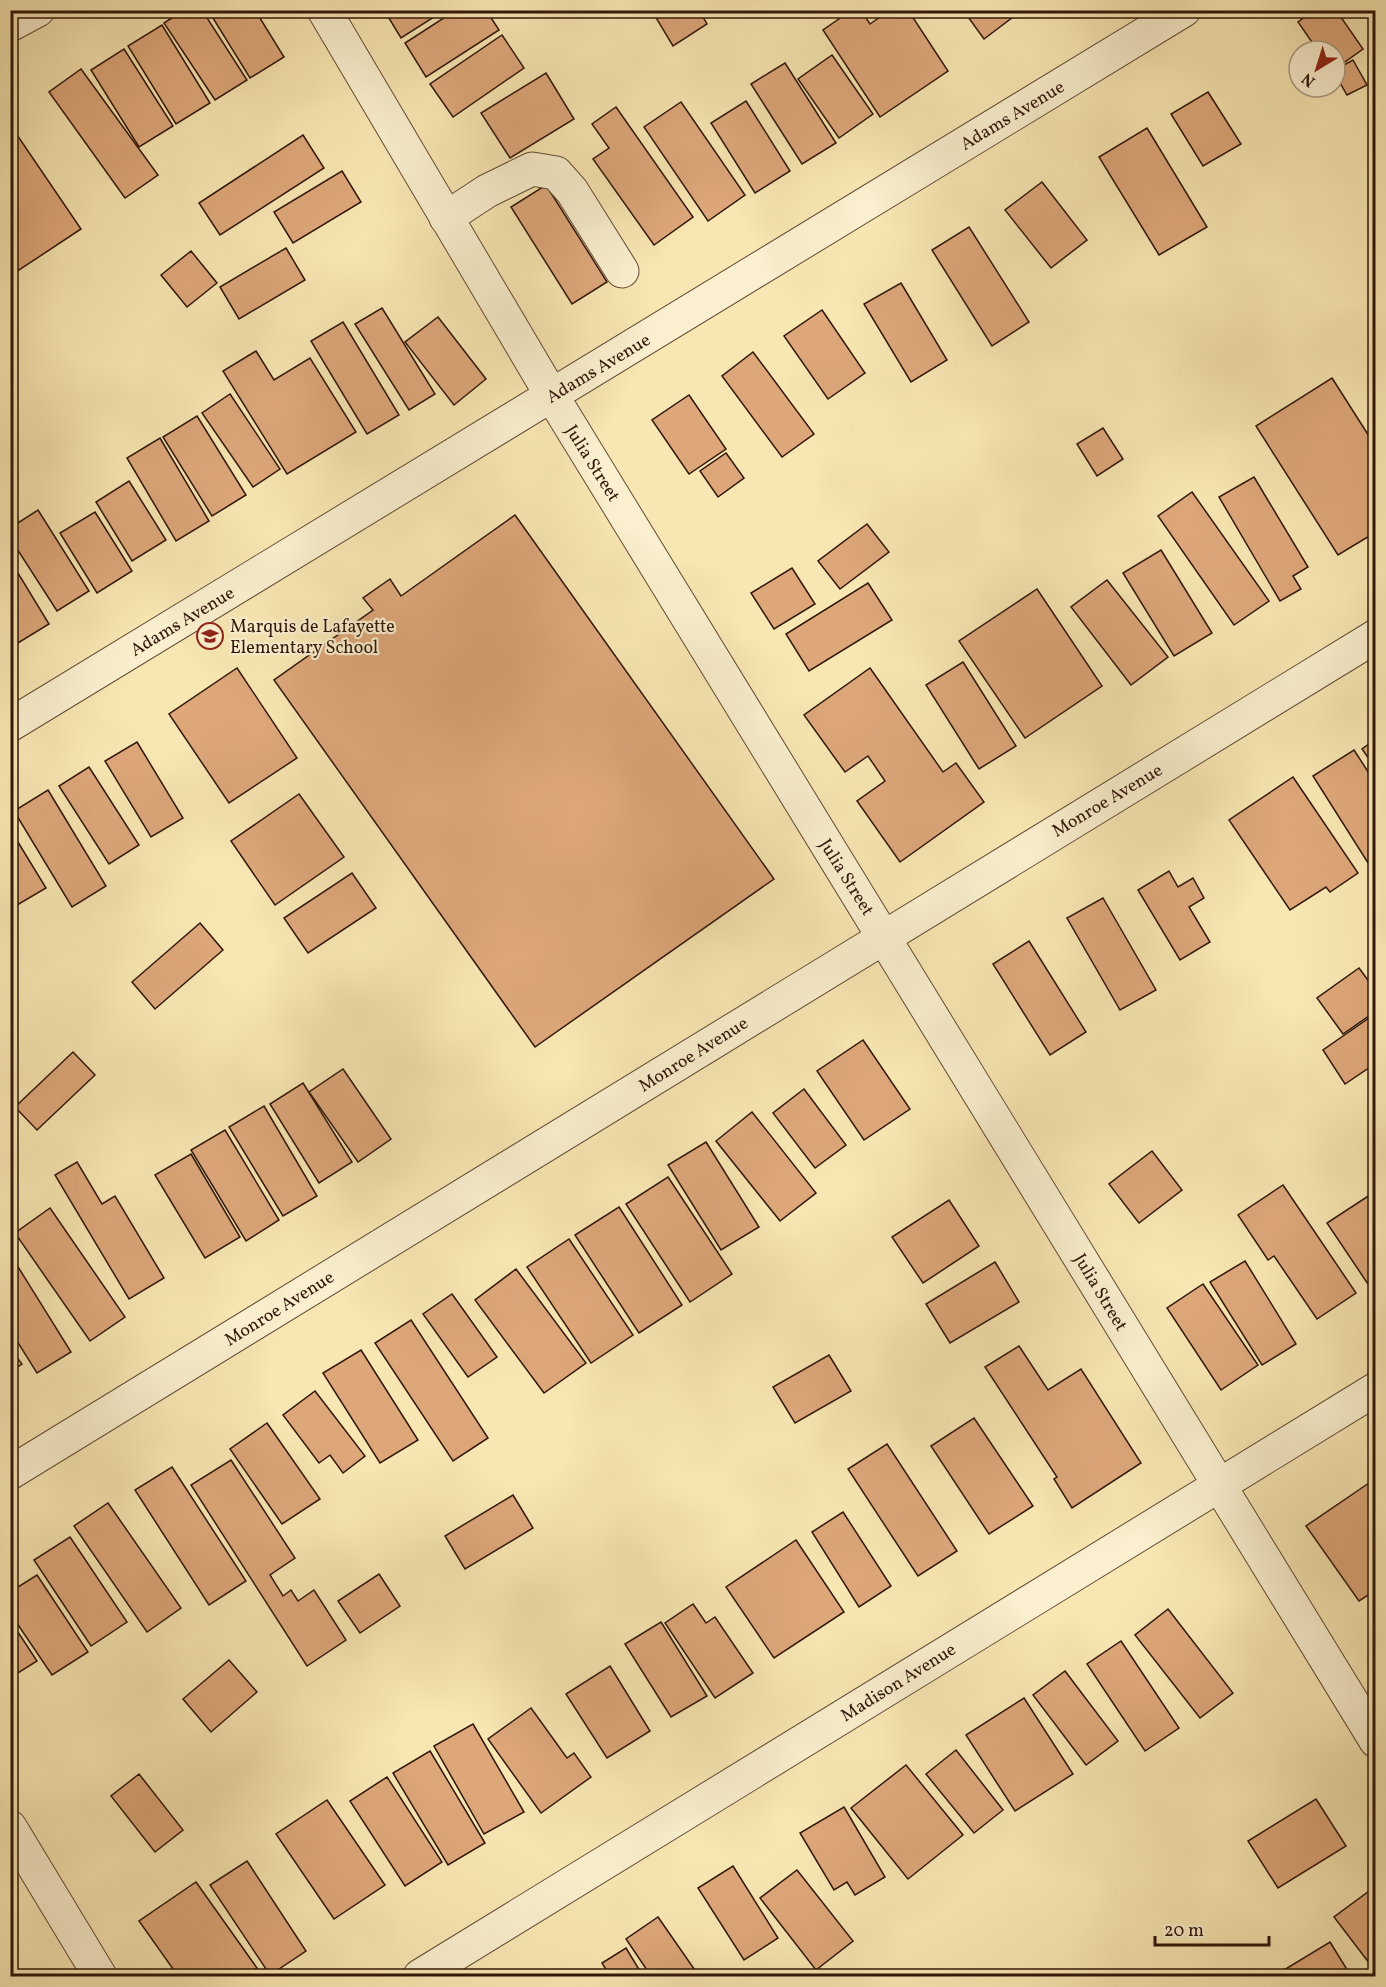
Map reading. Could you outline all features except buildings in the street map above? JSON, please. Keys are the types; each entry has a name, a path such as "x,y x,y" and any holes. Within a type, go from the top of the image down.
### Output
{"street":[{"path":"10,25 38,10"},
{"name":"Julia Street","path":"324,10 552,396 1376,1741"},
{"name":"Adams Avenue","path":"10,725 1184,10"},
{"path":"446,218 487,191 532,169 556,173 572,191 621,271"},
{"name":"Monroe Avenue","path":"10,1473 1376,636"},
{"name":"Madison Avenue","path":"420,1977 1376,1389"},
{"path":"10,1827 100,1977"}],"place":[{"name":"Marquis de Lafayette Elementary School","path":"210,636"}]}
